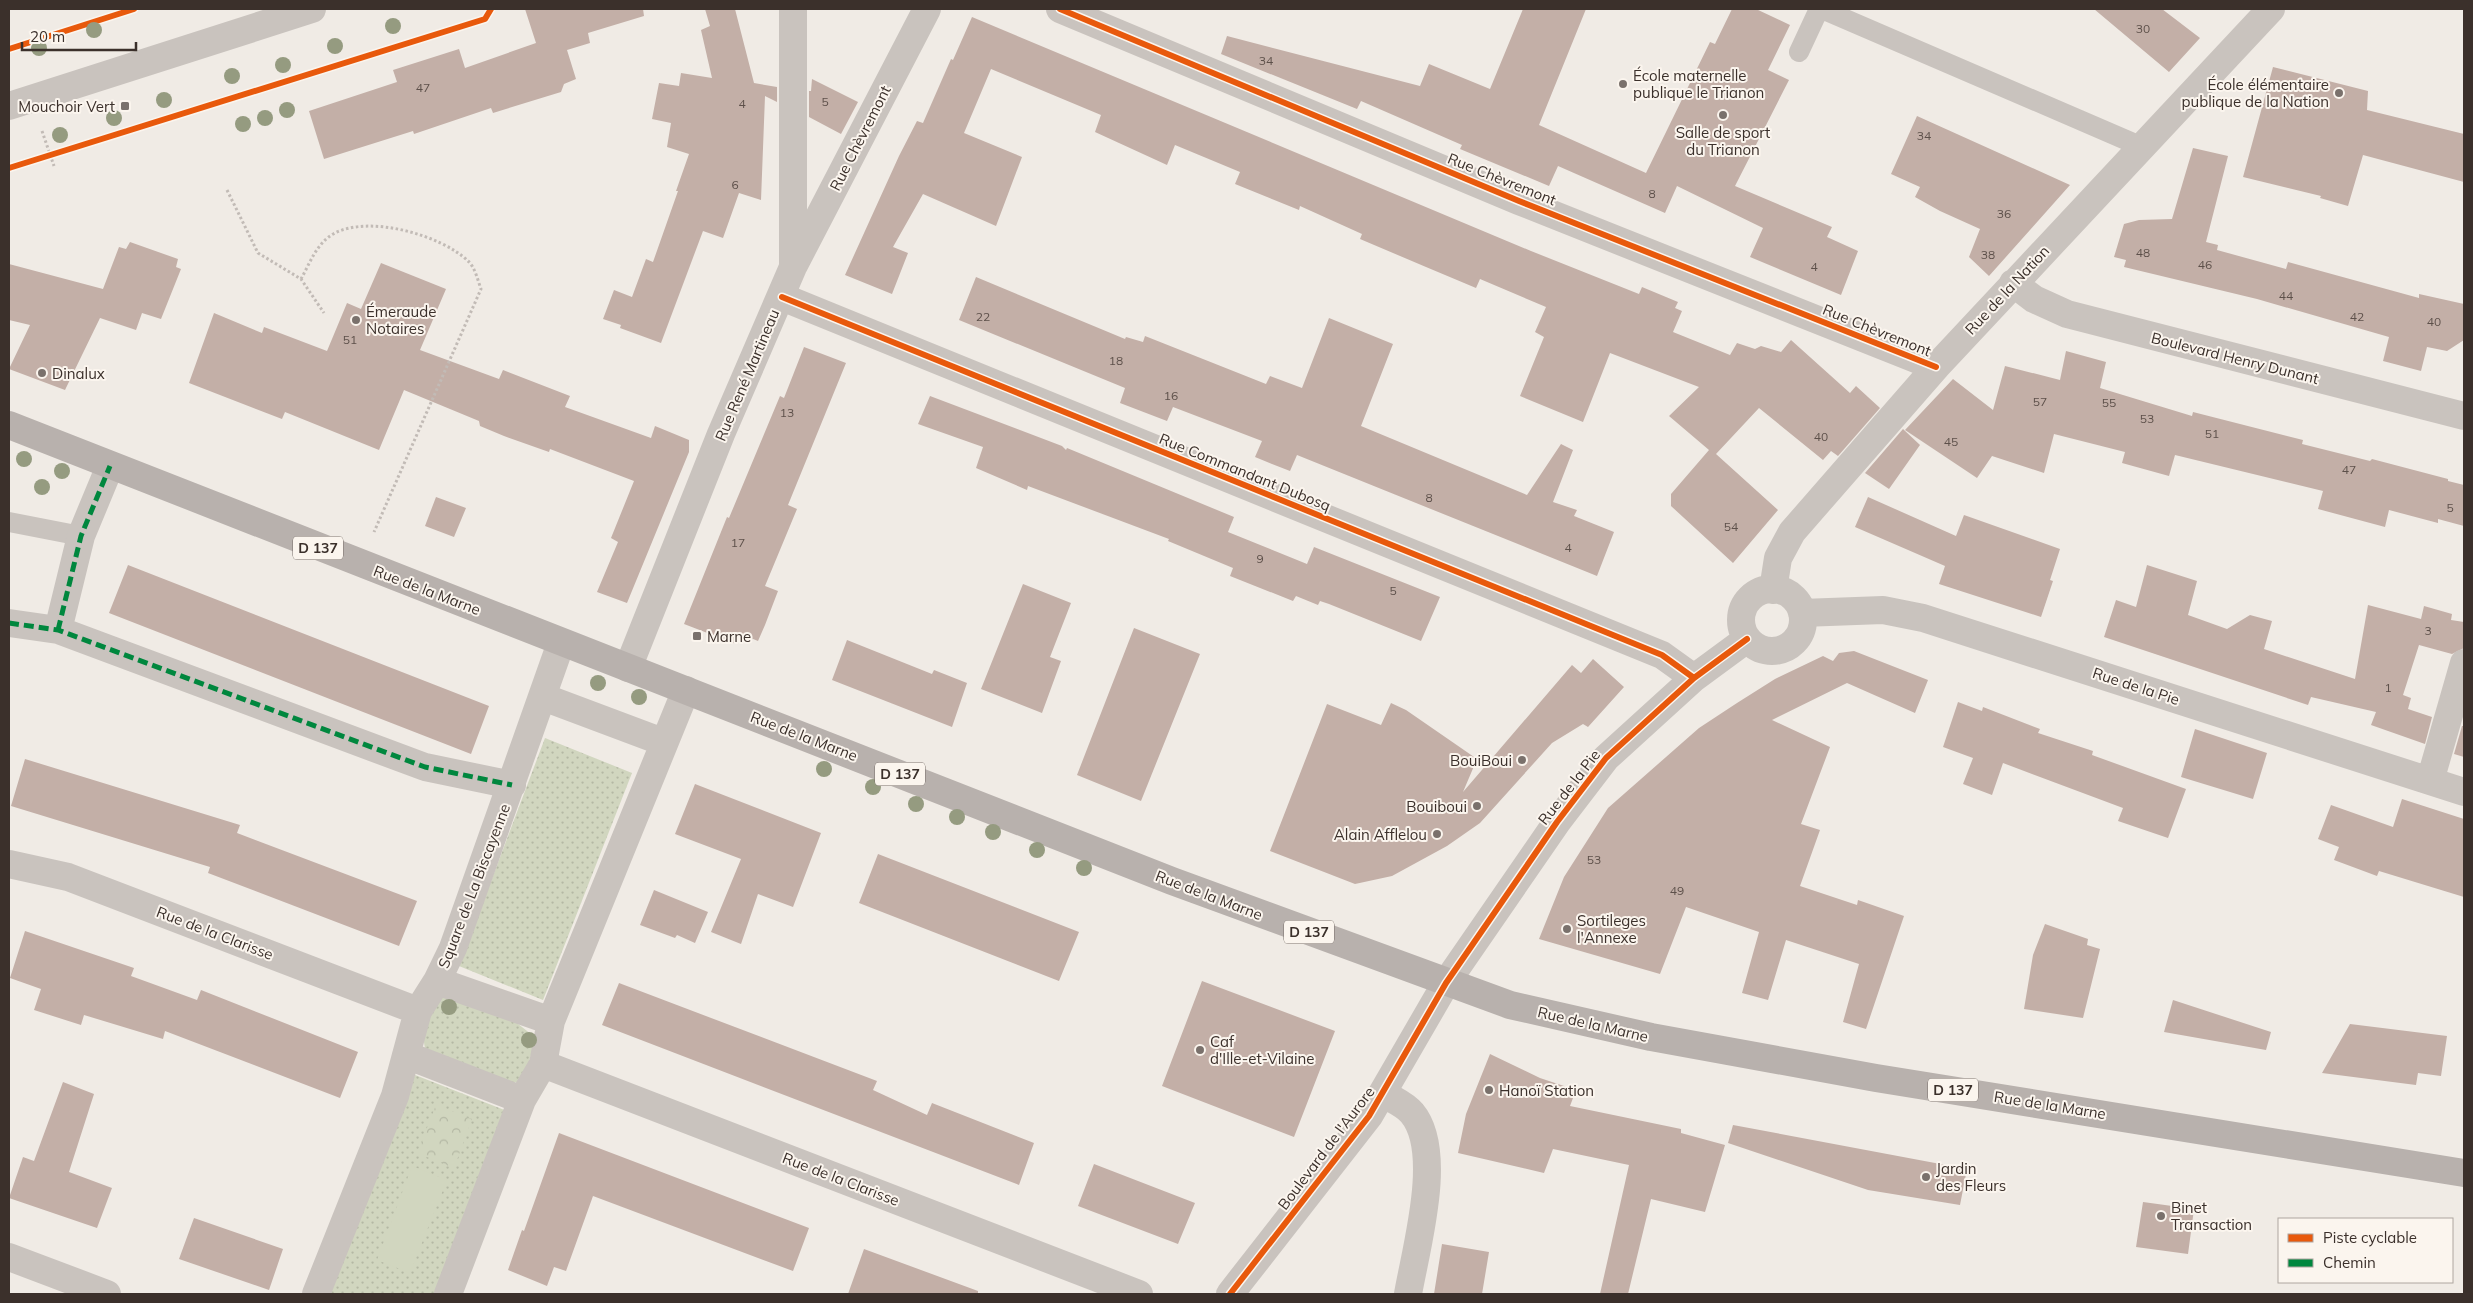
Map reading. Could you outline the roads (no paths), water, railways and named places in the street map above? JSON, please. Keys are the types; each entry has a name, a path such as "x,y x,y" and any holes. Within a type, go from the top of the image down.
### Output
{"main road":[{"name":"Rue de la Marne","path":"9,425 1172,882 1510,1005 1651,1037 1885,1079 2464,1173"}],"street":[{"path":"9,106 312,9"},
{"name":"Rue René Martineau","path":"628,668 721,434 782,297 793,267 793,9"},
{"name":"Rue Chèvremont","path":"793,267 927,9"},
{"name":"Rue Chèvremont","path":"1060,9 1510,197 1936,367"},
{"name":"Rue de la Nation","path":"1773,590 1778,558 1792,532 1936,367 2140,146 2271,9"},
{"name":"Boulevard Henry Dunant","path":"2013,283 2034,299 2067,314 2464,416"},
{"name":"Rue Commandant Dubosq","path":"782,297 1662,655 1694,678"},
{"path":"58,630 81,536 110,466"},
{"path":"1765,590 1788,594 1798,602 1802,613 1803,625 1799,637 1779,651 1768,651 1756,647 1747,639 1742,628 1742,616 1746,604 1754,595 1765,590"},
{"name":"Rue de la Pie","path":"1802,613 1883,610 1923,618 2464,792"},
{"path":"9,623 58,630 425,767 512,785"},
{"name":"Rue de la Pie","path":"1446,983 1557,822 1606,758 1694,678 1747,639"},
{"name":"Square de La Biscayenne","path":"316,1294 395,1096 418,1010 437,981 452,948 512,785 561,643"},
{"path":"2430,780 2464,662"},
{"path":"448,1294 522,1100 543,1064 551,1021 663,742 686,690"},
{"path":"543,697 663,742"},
{"name":"Rue de la Clarisse","path":"9,864 68,877 418,1010"},
{"path":"437,981 551,1021"},
{"name":"Boulevard de l'Aurore","path":"1230,1294 1369,1116 1384,1094 1446,983"},
{"path":"406,1055 522,1100"},
{"name":"Rue de la Clarisse","path":"543,1064 1139,1294"},
{"path":"1384,1094 1412,1112 1422,1130 1428,1148 1426,1190 1408,1294"},
{"path":"9,1257 107,1294"}],"lane":[{"path":"1799,52 1820,9 2140,146"},
{"path":"9,522 81,536"}],"place":[{"name":"École maternelle publique le Trianon","path":"1623,84"},
{"name":"École élémentaire publique de la Nation","path":"2339,93"},
{"name":"Mouchoir Vert","path":"125,106"},
{"name":"Salle de sport du Trianon","path":"1723,115"},
{"name":"Émeraude Notaires","path":"356,320"},
{"name":"Dinalux","path":"42,373"},
{"name":"Marne","path":"697,636"},
{"name":"BouiBoui","path":"1522,760"},
{"name":"Bouiboui","path":"1477,806"},
{"name":"Alain Afflelou","path":"1437,834"},
{"name":"Sortileges l'Annexe","path":"1567,929"},
{"name":"Caf d'Ille-et-Vilaine","path":"1200,1050"},
{"name":"Hanoï Station","path":"1489,1090"},
{"name":"Jardin des Fleurs","path":"1926,1177"},
{"name":"Binet Transaction","path":"2161,1216"}]}
